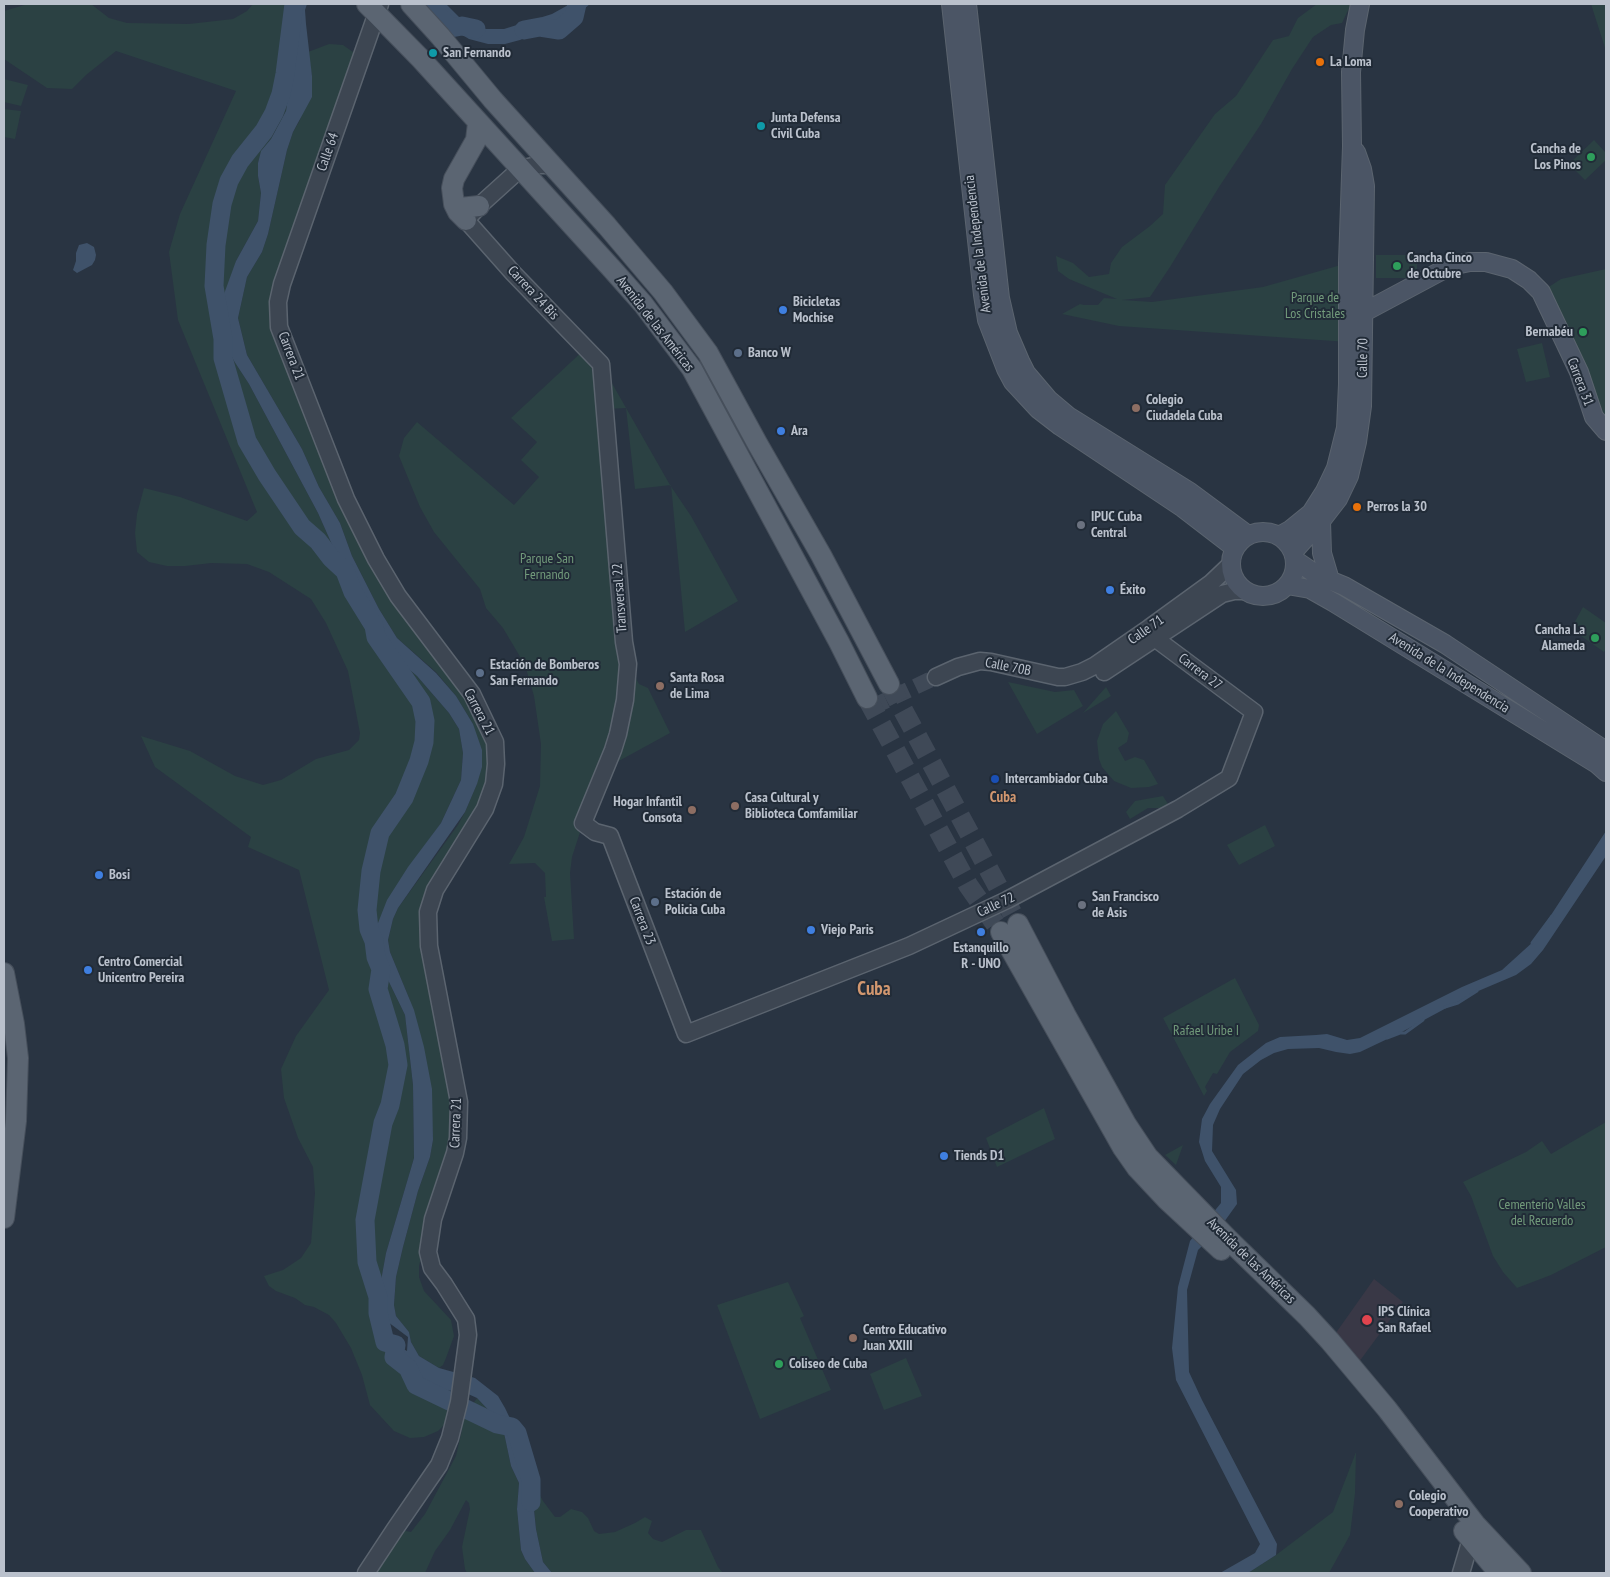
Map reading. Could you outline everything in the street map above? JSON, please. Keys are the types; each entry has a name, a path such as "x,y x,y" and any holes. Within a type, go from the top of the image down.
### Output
{"main road":[{"name":"Avenida de las Américas","path":"411,4 493,100 553,165 663,292 708,353 889,684"},
{"name":"Avenida de la Independencia","path":"951,4 983,295 987,320 1006,369 1013,382 1038,410 1184,508 1233,556"},
{"name":"Calle 70","path":"1280,536 1311,512 1325,491 1336,468 1346,428 1355,364 1356,317 1365,186 1360,162 1352,146 1351,72 1355,30 1362,5"},
{"name":"Avenida de la Independencia","path":"970,8 1000,298 1008,333 1026,373 1049,400 1068,416 1190,492 1248,535"},
{"name":"Avenida de las Américas","path":"375,13 643,304 692,369 867,698"},
{"path":"466,220 458,212 454,204 452,188 454,180 476,140 478,123"},
{"path":"454,204 460,208 479,206"},
{"name":"Carrera 31","path":"1356,317 1455,265 1470,262 1486,262 1512,269 1529,280 1541,292 1578,372 1594,417 1606,431"},
{"name":"Calle 70","path":"1294,556 1338,499 1349,476 1357,442 1362,406 1355,364"},
{"path":"1321,521 1322,553 1330,580"},
{"path":"1264,532 1280,536 1287,543 1294,556 1294,570 1287,585 1281,590 1266,596 1258,596 1244,591 1237,584 1232,575 1233,556 1248,535 1264,532"},
{"name":"Avenida de la Independencia","path":"1294,556 1317,575 1344,586 1542,699 1606,751"},
{"name":"Avenida de la Independencia","path":"1287,585 1310,589 1318,593 1597,764 1606,772"},
{"name":"Avenida de las Américas","path":"1009,928 1123,1148 1137,1168 1307,1316 1387,1409 1475,1524 1521,1573"},
{"path":"4,973 14,1024 18,1058 16,1121 4,1218"},
{"name":"Avenida de las Américas","path":"1225,1245 1322,1350 1499,1573"}],"street":[{"name":"Calle 64","path":"278,302 375,13"},
{"path":"466,220 520,169 537,165 553,165"},
{"name":"Carrera 24 Bis","path":"466,220 519,279 602,364"},
{"name":"Carrera 21","path":"278,302 279,327 346,500 376,559 394,589 472,694 495,742 496,764 494,784 485,809 435,890 428,912 429,946 459,1102 458,1138 436,1210 428,1252 432,1268 466,1319 468,1335 459,1402 450,1438 439,1465 366,1573"},
{"name":"Transversal 22","path":"583,823 618,734 625,700 628,664 624,642 602,364"},
{"name":"Calle 71","path":"1104,672 1153,634 1212,583 1233,556"},
{"name":"Calle 71","path":"1052,676 1065,677 1082,672 1222,594 1244,591"},
{"name":"Carrera 27","path":"1153,634 1254,712"},
{"name":"Calle 70B","path":"936,676 980,661 1052,676"},
{"name":"Calle 72","path":"686,1034 909,946 1007,900 1178,809 1229,778 1254,712"},
{"name":"Carrera 23","path":"583,823 595,832 610,836 686,1034"},
{"path":"1461,1573 1471,1539"}],"shaded area":[{"name":"IPS Clínica San Rafael","path":"1374,1279 1403,1302 1356,1366 1333,1337"}],"green space":[{"path":"28,4 91,4 109,18 127,23 189,24 233,19 247,11 253,4 287,4 292,71 286,111 271,139 261,152 258,163 261,193 258,221 236,261 234,361 249,384 318,513 363,610 392,655 417,676 449,713 459,729 463,753 461,780 441,823 399,882 376,957 405,1015 413,1085 414,1158 386,1253 378,1297 385,1342 425,1381 445,1390 447,1414 444,1425 438,1431 424,1437 410,1438 394,1431 370,1405 362,1375 351,1348 329,1315 276,1291 269,1286 264,1276 283,1270 301,1258 311,1243 315,1193 313,1167 298,1138 284,1098 281,1069 296,1036 329,990 299,870 248,847 251,837 155,767 141,736 190,751 235,776 263,785 281,780 316,759 349,750 359,740 360,733 348,671 326,623 311,599 269,572 247,564 211,563 167,566 149,562 137,552 135,533 137,514 144,488 180,497 247,521 257,512 178,320 169,252 180,214 236,91 116,51 72,89 47,88 4,59 4,11"},
{"name":"Parque de Los Cristales","path":"1317,4 1351,4 1342,23 1331,25 1313,37 1292,69 1261,124 1150,297 1122,300 1152,302 1263,287 1348,263 1348,342 1119,326 1062,314 1080,304 1098,305 1104,298 1117,299 1069,279 1058,271 1056,256 1073,263 1089,277 1109,274 1111,263 1122,247 1163,214 1165,185 1215,114 1236,96 1273,40 1289,36 1298,18"},
{"path":"1591,4 1606,4 1606,51"},
{"path":"366,42 278,302 346,499 495,742 494,784 428,912 459,1102 419,1266 419,1277 424,1291 451,1320 454,1336 443,1365 439,1368 419,1356 411,1342 409,1332 396,1316 394,1305 396,1277 403,1247 418,1191 430,1157 433,1140 432,1122 409,998 390,952 388,940 398,908 458,825 477,784 473,724 456,696 436,672 397,638 379,609 352,556 340,523 319,487 302,449 247,355 238,318 247,277 262,252 268,234 287,150 293,132 300,120 312,76 308,52 329,44 343,45 353,52"},
{"path":"4,79 28,85 21,106 4,102"},
{"path":"4,109 21,111 15,139 4,137"},
{"name":"Cancha de Los Pinos","path":"1594,140 1606,153 1606,160 1585,180 1569,164"},
{"name":"Cancha Cinco de Octubre","path":"1376,255 1417,255 1417,278 1376,278"},
{"name":"Bernabéu","path":"1606,269 1606,431 1541,292 1561,279"},
{"path":"1542,343 1550,377 1526,382 1517,349"},
{"name":"Parque San Fernando","path":"586,348 601,364 670,485 635,489 626,408 605,409 628,664 639,684 648,688 670,733 606,768 583,823 572,857 570,873 574,939 552,941 544,897 546,897 545,873 535,863 509,864 524,837 540,786 541,744 534,696 525,665 503,628 486,608 480,589 434,532 420,507 399,456 404,438 417,422 514,505 539,477 521,460 537,442 511,418"},
{"path":"671,487 691,516 738,601 685,632"},
{"name":"Cancha La Alameda","path":"1583,607 1606,623 1606,648 1604,652 1571,629"},
{"path":"1008,682 1055,692 1074,690 1083,706 1037,734"},
{"path":"1106,687 1111,696 1083,713"},
{"path":"1116,711 1129,733 1127,742 1118,748 1125,761 1135,757 1144,760 1158,784 1149,787 1131,788 1114,781 1102,767 1097,741 1103,724"},
{"path":"1163,796 1168,804 1161,808 1148,808 1130,819 1126,812 1135,801"},
{"path":"1265,825 1275,846 1239,865 1227,845"},
{"name":"Rafael Uribe I","path":"1235,978 1259,1025 1258,1031 1230,1052 1217,1074 1213,1073 1205,1087 1207,1091 1204,1096 1163,1018"},
{"path":"1044,1108 1055,1139 997,1167 986,1138"},
{"name":"Cementerio Valles del Recuerdo","path":"1606,1122 1606,1247 1551,1275 1517,1288 1503,1272 1493,1256 1471,1196 1463,1182 1526,1152 1542,1141 1551,1154"},
{"path":"1183,1145 1176,1165 1165,1155"},
{"name":"Coliseo de Cuba","path":"788,1282 804,1316 800,1318 831,1390 760,1419 717,1305"},
{"path":"906,1358 922,1396 884,1410 870,1374"},
{"path":"477,1398 495,1417 504,1433 511,1466 519,1483 517,1509 521,1550 535,1573 467,1573 462,1547 470,1509 469,1503 466,1500 450,1530 435,1551 425,1573 366,1573 395,1529 411,1532 425,1514 456,1456 463,1419"},
{"path":"1356,1452 1355,1493 1350,1535 1329,1573 1248,1573 1276,1555 1333,1512"},
{"path":"532,1488 538,1492 555,1517 560,1517 571,1509 582,1512 588,1518 594,1531 599,1534 615,1532 645,1517 652,1521 648,1533 653,1539 662,1542 686,1530 701,1530 718,1567 723,1573 552,1573 543,1562 536,1529"}],"water":[{"path":"287,4 307,4 305,10 312,76 312,97 293,132 287,150 268,234 262,252 247,277 238,318 247,355 302,449 319,487 340,523 352,556 379,609 397,638 436,673 456,696 473,724 482,750 482,767 465,812 398,908 388,940 390,952 414,1010 424,1047 432,1089 433,1140 430,1157 418,1191 403,1247 396,1277 394,1305 396,1316 409,1332 411,1342 419,1356 439,1368 475,1378 498,1396 517,1433 531,1480 536,1529 543,1562 552,1573 535,1573 521,1550 517,1509 519,1483 511,1466 504,1433 495,1417 477,1398 466,1393 445,1390 425,1381 394,1357 385,1342 378,1313 378,1297 386,1253 414,1158 413,1085 405,1015 381,969 376,957 374,941 378,923 387,900 408,867 441,823 461,780 463,753 459,729 449,713 417,676 392,655 376,637 353,592 318,513 223,339 219,316 224,294 236,261 258,221 261,193 258,163 261,151 271,139 286,111 292,71 290,34 286,10","holes":["388,1322 408,1337 407,1351 396,1345 387,1326"]},
{"path":"429,4 446,4 467,25 479,29 504,29 552,14 570,4 590,4 574,17 520,40 505,44 488,44 469,39 451,28"},
{"path":"87,243 94,247 95,260 92,265 77,273 73,270 76,253 79,245"},
{"path":"1606,831 1606,856 1543,950 1531,964 1516,975 1476,992 1400,1033 1360,1052 1350,1054 1319,1048 1288,1049 1274,1053 1243,1074 1220,1109 1213,1125 1212,1151 1236,1190 1237,1204 1219,1229 1198,1250 1187,1290 1189,1372 1277,1544 1276,1555 1248,1573 1220,1573 1255,1553 1260,1544 1176,1380 1172,1348 1178,1287 1190,1241 1221,1203 1221,1187 1205,1161 1199,1142 1202,1119 1210,1104 1238,1065 1266,1043 1280,1037 1327,1034 1347,1040 1360,1038 1462,987 1502,970 1534,941"}],"waterway":[{"path":"294,4 281,94 274,113 264,131 240,161 229,181 222,204 216,245 214,286 223,339 223,358 247,441 302,527 318,541 331,558 345,571 353,592 374,626 376,637 421,702 425,721 424,742 419,761 404,798 380,833 371,871 367,910 369,929 381,969 378,989 395,1045 398,1065 390,1105 383,1123 365,1220 367,1262 378,1297 378,1313 385,1342 396,1345 394,1357 408,1368 416,1385 497,1424 512,1427 517,1433 531,1480 531,1502"},
{"path":"427,4 451,28 462,26 476,29"},
{"path":"524,30 540,27 559,30 574,17 577,4"},
{"path":"1532,943 1552,916"},
{"path":"1445,1007 1458,1003 1477,991"},
{"path":"1387,1038 1405,1033 1423,1020"}],"tunnel":[{"path":"872,707 936,677"},
{"path":"889,684 1018,924"},
{"path":"867,698 968,885 1001,932"}],"place":[{"name":"San Fernando","path":"433,53"},
{"name":"La Loma","path":"1320,62"},
{"name":"Junta Defensa Civil Cuba","path":"761,126"},
{"name":"Cancha de Los Pinos","path":"1591,157"},
{"name":"Cancha Cinco de Octubre","path":"1397,266"},
{"name":"Bicicletas Mochise","path":"783,310"},
{"name":"Bernabéu","path":"1583,332"},
{"name":"Banco W","path":"738,353"},
{"name":"Colegio Ciudadela Cuba","path":"1136,408"},
{"name":"Ara","path":"781,431"},
{"name":"Perros la 30","path":"1357,507"},
{"name":"IPUC Cuba Central","path":"1081,525"},
{"name":"Éxito","path":"1110,590"},
{"name":"Cancha La Alameda","path":"1595,638"},
{"name":"Estación de Bomberos San Fernando","path":"480,673"},
{"name":"Santa Rosa de Lima","path":"660,686"},
{"name":"Intercambiador Cuba","path":"995,779"},
{"name":"Casa Cultural y Biblioteca Comfamiliar","path":"735,806"},
{"name":"Hogar Infantil Consota","path":"692,810"},
{"name":"Bosi","path":"99,875"},
{"name":"Estación de Policia Cuba","path":"655,902"},
{"name":"San Francisco de Asis","path":"1082,905"},
{"name":"Viejo Paris","path":"811,930"},
{"name":"Estanquillo R - UNO","path":"981,932"},
{"name":"Centro Comercial Unicentro Pereira","path":"88,970"},
{"name":"Tiends D1","path":"944,1156"},
{"name":"IPS Clínica San Rafael","path":"1367,1320"},
{"name":"Centro Educativo Juan XXIII","path":"853,1338"},
{"name":"Coliseo de Cuba","path":"779,1364"},
{"name":"Colegio Cooperativo","path":"1399,1504"}],"district":[{"name":"Cuba","path":"1003,798"},
{"name":"Cuba","path":"874,990"}]}
